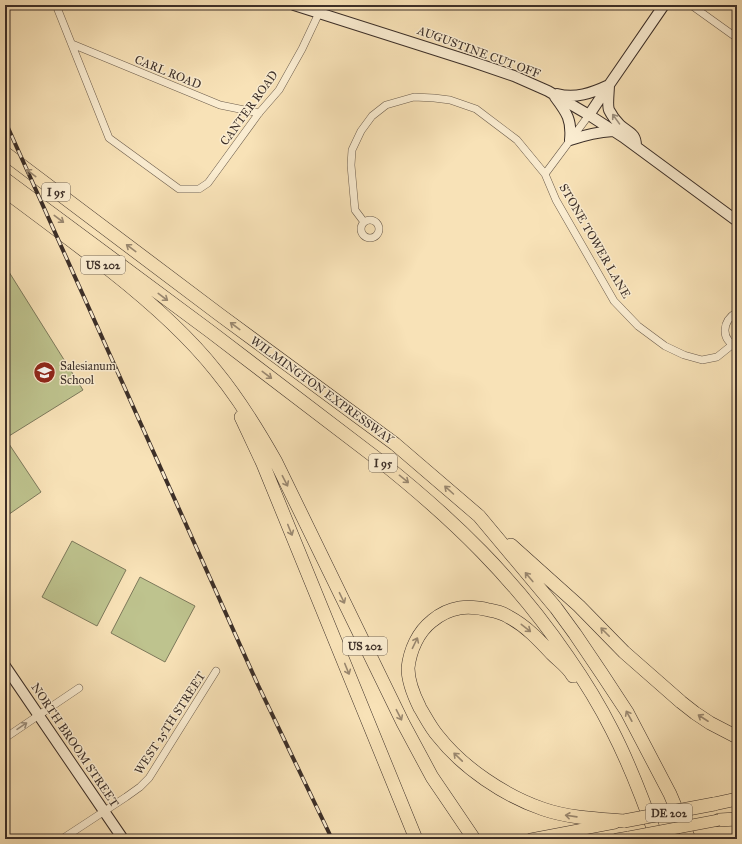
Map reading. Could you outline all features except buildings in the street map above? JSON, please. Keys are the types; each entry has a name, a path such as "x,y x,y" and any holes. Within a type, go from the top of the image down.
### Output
{"highway":[{"name":"WILMINGTON EXPRESSWAY","path":"5,153 220,315 395,444 479,516 556,608 627,712 670,794 689,839"},
{"name":"WILMINGTON EXPRESSWAY","path":"5,179 211,332 406,481 439,509 470,539 496,566 542,620 578,671 612,729 640,792 657,839"},
{"name":"US 202","path":"5,191 91,255 140,294 195,347 216,370 230,389 252,420 267,446 293,496 403,723 432,777 474,839"},
{"path":"195,347 240,416 252,439 416,839"},
{"path":"479,516 579,606 624,652 676,698 710,723 737,736"},
{"path":"624,821 562,815 527,803 493,785 450,750 438,736 417,702 412,689 408,669 414,645 427,625 437,617 447,612 457,608 467,607 480,608 507,616 522,625 536,637 571,673 594,710 640,792"},
{"path":"641,740 697,839"},
{"path":"400,799 407,824 407,839"},
{"name":"DE 202","path":"624,821 737,799"},
{"path":"719,820 737,818"}],"main road":[{"name":"DE 202","path":"616,839 719,820"},
{"name":"DE 202","path":"531,839 624,821"}],"street":[{"path":"56,5 72,44"},
{"name":"AUGUSTINE CUT OFF","path":"294,5 514,76 553,94 589,115 636,146 737,221"},
{"path":"546,174 589,115 608,85 664,5"},
{"path":"691,5 737,38"},
{"name":"CANTER ROAD","path":"72,44 109,138 179,189 198,189 208,183 259,113 278,90 302,49 319,13"},
{"name":"CARL ROAD","path":"72,44 220,105 259,113"},
{"path":"553,94 565,96 580,95 596,91 608,85"},
{"path":"608,85 609,109 615,120 632,133 636,141 636,146"},
{"path":"553,94 568,116 571,129 570,140"},
{"name":"STONE TOWER LANE","path":"364,222 355,210 351,165 352,150 360,131 372,116 386,104 414,97 450,100 476,109 517,140 546,174 556,200 614,301 638,326 665,346 684,355 702,360 717,357 735,346"},
{"path":"570,140 583,135 613,131"},
{"path":"735,346 727,339 725,329 727,320 737,312"},
{"name":"NORTH BROOM STREET","path":"5,666 123,839"},
{"name":"WEST 25TH STREET","path":"62,839 126,797 140,787 149,778 216,672"},
{"path":"5,738 79,688"}],"green space":[{"path":"9,272 83,390 9,436 5,429 5,274"},
{"path":"9,444 41,492 5,517 5,447"},
{"path":"72,541 126,570 97,626 42,597"},
{"path":"140,577 195,606 165,662 111,633"}],"railway":[{"path":"5,121 258,685 332,839"}],"place":[{"name":"Salesianum School","path":"44,373"}]}
